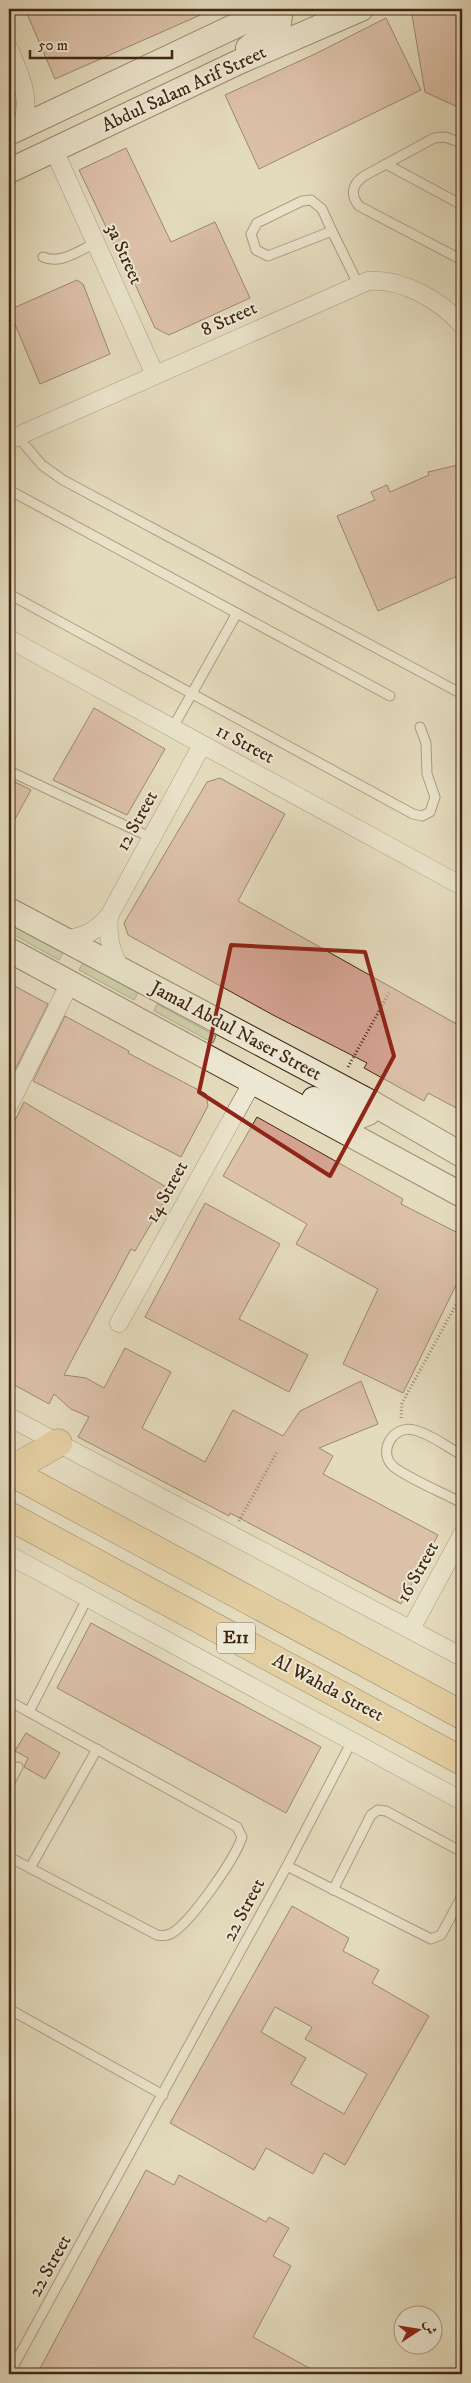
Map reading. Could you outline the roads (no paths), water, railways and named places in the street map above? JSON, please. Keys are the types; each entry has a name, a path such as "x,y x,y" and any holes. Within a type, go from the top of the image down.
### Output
{"highway":[{"path":"9,1471 58,1443"},
{"name":"Al Wahda Street","path":"9,1471 462,1715"},
{"name":"Al Wahda Street","path":"9,1516 462,1761"}],"street":[{"name":"Abdul Salam Arif Street","path":"16,130 245,14 271,9"},
{"path":"241,60 248,47 279,23 281,9"},
{"name":"Abdul Salam Arif Street","path":"9,171 241,60 361,9"},
{"path":"9,49 26,92 27,110 16,130"},
{"name":"3a Street","path":"54,150 155,374"},
{"name":"8 Street","path":"13,438 358,284 379,280 407,286 448,311 462,325"},
{"name":"11 Street","path":"9,639 462,886"},
{"name":"12 Street","path":"64,939 90,933 109,916 202,745"},
{"name":"Jamal Abdul Naser Street","path":"9,910 372,1103 462,1155"},
{"path":"109,916 108,928 112,950 122,971"},
{"name":"Jamal Abdul Naser Street","path":"9,950 462,1195"},
{"path":"11,1096 70,983"},
{"name":"14 Street","path":"118,1323 253,1081"},
{"path":"288,1100 308,1097 358,1117 368,1113 372,1103"},
{"path":"9,1417 462,1656"},
{"name":"16 Street","path":"411,1629 462,1535"},
{"path":"11,1559 88,1597 462,1801"}],"lane":[{"path":"462,144 445,137 434,138 359,180 353,190 356,202 364,209 462,260"},
{"path":"386,164 462,205"},
{"path":"332,231 268,256 256,250 251,234 257,223 306,200 319,205 332,231 358,284"},
{"path":"43,257 57,260 96,243"},
{"path":"13,438 63,480 462,694"},
{"path":"9,490 390,696"},
{"path":"9,594 412,814 422,816 430,812 435,798 427,774 426,743 420,727"},
{"path":"172,729 237,613"},
{"path":"9,771 152,838"},
{"path":"462,1455 420,1432 406,1429 394,1434 387,1447 387,1454 393,1466 462,1504"},
{"path":"29,1712 88,1597"},
{"path":"9,1701 237,1827 242,1833 241,1841 217,1881 200,1904 177,1930 164,1936 157,1935 9,1857"},
{"name":"22 Street","path":"9,2374 163,2095 287,1866 352,1741"},
{"path":"30,1868 97,1749"},
{"path":"9,1784 18,1767"},
{"path":"333,1890 371,1815 378,1810 386,1811 462,1852"},
{"path":"287,1866 431,1939 441,1935 462,1896"},
{"path":"9,2010 163,2095"}]}
